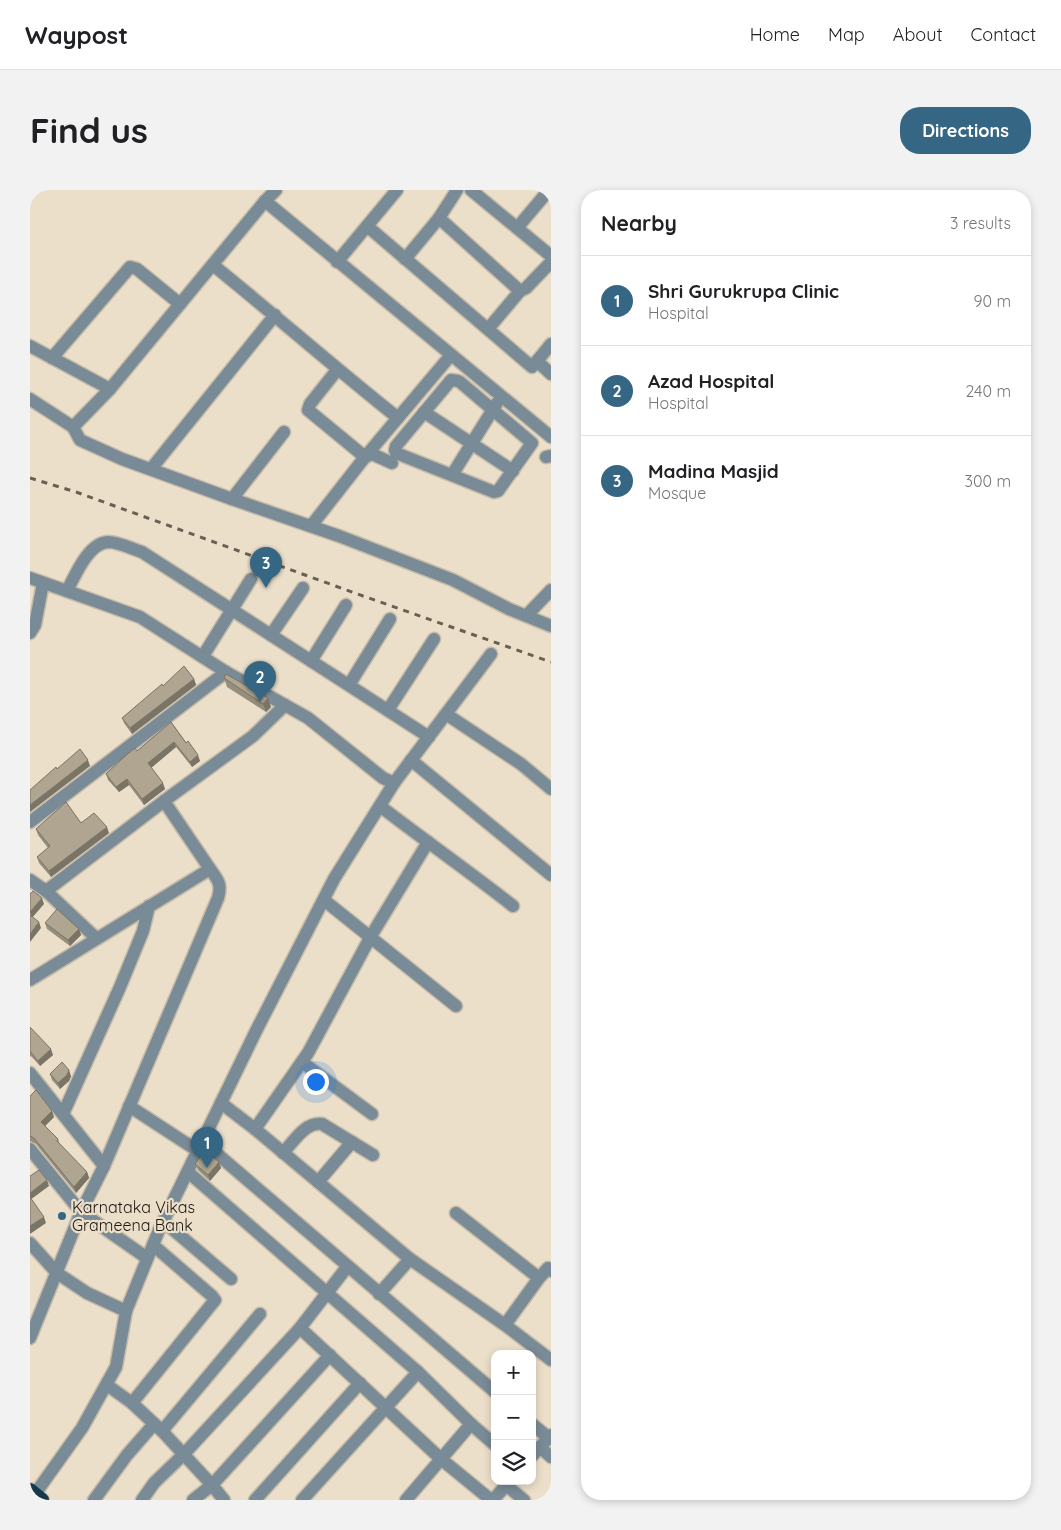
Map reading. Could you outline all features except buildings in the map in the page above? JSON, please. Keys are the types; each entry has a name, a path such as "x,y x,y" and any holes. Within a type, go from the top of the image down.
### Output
{"street":[{"path":"73,427 110,389 276,190"},
{"path":"337,262 397,190"},
{"path":"405,260 439,218 456,190"},
{"path":"471,190 551,256"},
{"path":"517,228 549,190"},
{"path":"265,201 551,438"},
{"path":"439,218 520,291"},
{"path":"367,226 532,367 551,344"},
{"path":"488,329 520,291 526,288 551,262"},
{"path":"213,265 275,315 337,370 398,418"},
{"path":"52,358 130,267 137,269 180,304"},
{"path":"151,469 218,383 275,315"},
{"path":"30,346 110,389"},
{"path":"311,526 365,457 450,355"},
{"path":"537,361 551,374"},
{"path":"337,370 310,404 308,410 365,457"},
{"path":"458,381 493,409 532,443 498,491 494,492 396,453 394,450 448,382 458,381"},
{"path":"452,475 501,397"},
{"path":"30,399 73,427 75,434 80,440 122,459 311,526 453,580 509,608 551,626"},
{"path":"424,412 513,471"},
{"path":"232,499 284,432"},
{"path":"365,457 372,454 392,463"},
{"path":"67,591 88,554 103,543 110,542 142,552 429,736"},
{"path":"30,578 140,617 226,672 308,718 383,778 394,784"},
{"path":"203,656 252,579"},
{"path":"30,633 35,625 43,582"},
{"path":"271,635 303,588"},
{"path":"527,615 551,590"},
{"path":"311,661 346,605"},
{"path":"349,685 390,619"},
{"path":"388,710 434,639"},
{"path":"34,1496 82,1428 116,1367 126,1311 163,1221 334,879 394,784 491,654"},
{"path":"30,822 226,672"},
{"path":"46,891 253,736 285,704"},
{"path":"446,714 522,764 551,789"},
{"path":"411,760 551,875"},
{"path":"30,1338 81,1212 104,1166 220,890 219,882 164,801"},
{"path":"380,806 513,906"},
{"path":"254,1129 302,1062 371,936 428,842"},
{"path":"30,980 210,868"},
{"path":"30,880 46,891 96,938"},
{"path":"324,900 456,1006"},
{"path":"62,1114 120,987 143,931 150,906"},
{"path":"302,1062 372,1114"},
{"path":"30,1073 104,1166"},
{"path":"221,1103 410,1258 551,1360"},
{"path":"129,1106 200,1146 348,1267 491,1389"},
{"path":"283,1153 307,1126 322,1124 373,1155"},
{"path":"318,1182 352,1142"},
{"path":"30,1149 81,1212 148,1258"},
{"path":"188,1172 418,1372 491,1442"},
{"path":"456,1213 539,1278"},
{"path":"163,1221 231,1279"},
{"path":"30,1243 57,1273 87,1293 126,1311"},
{"path":"132,1403 215,1300 153,1245"},
{"path":"379,1294 410,1258"},
{"path":"142,1500 154,1483 184,1454 300,1328 348,1267"},
{"path":"505,1325 539,1278 550,1268"},
{"path":"94,1500 127,1455 158,1427 260,1314"},
{"path":"300,1328 442,1459 492,1500 506,1485"},
{"path":"193,1500 212,1485 330,1356"},
{"path":"302,1500 418,1372"},
{"path":"255,1500 360,1383"},
{"path":"107,1385 132,1403 158,1427 224,1500"},
{"path":"406,1500 471,1424"},
{"path":"536,1431 551,1457"},
{"path":"510,1485 524,1500"}],"railway":[{"path":"30,478 76,492 551,662"}],"place":[{"name":"Madina Masjid","path":"266,588"},
{"name":"Azad Hospital","path":"260,702"},
{"name":"Shri Gurukrupa Clinic","path":"207,1168"},
{"name":"Karnataka Vikas Grameena Bank","path":"62,1216"}]}
